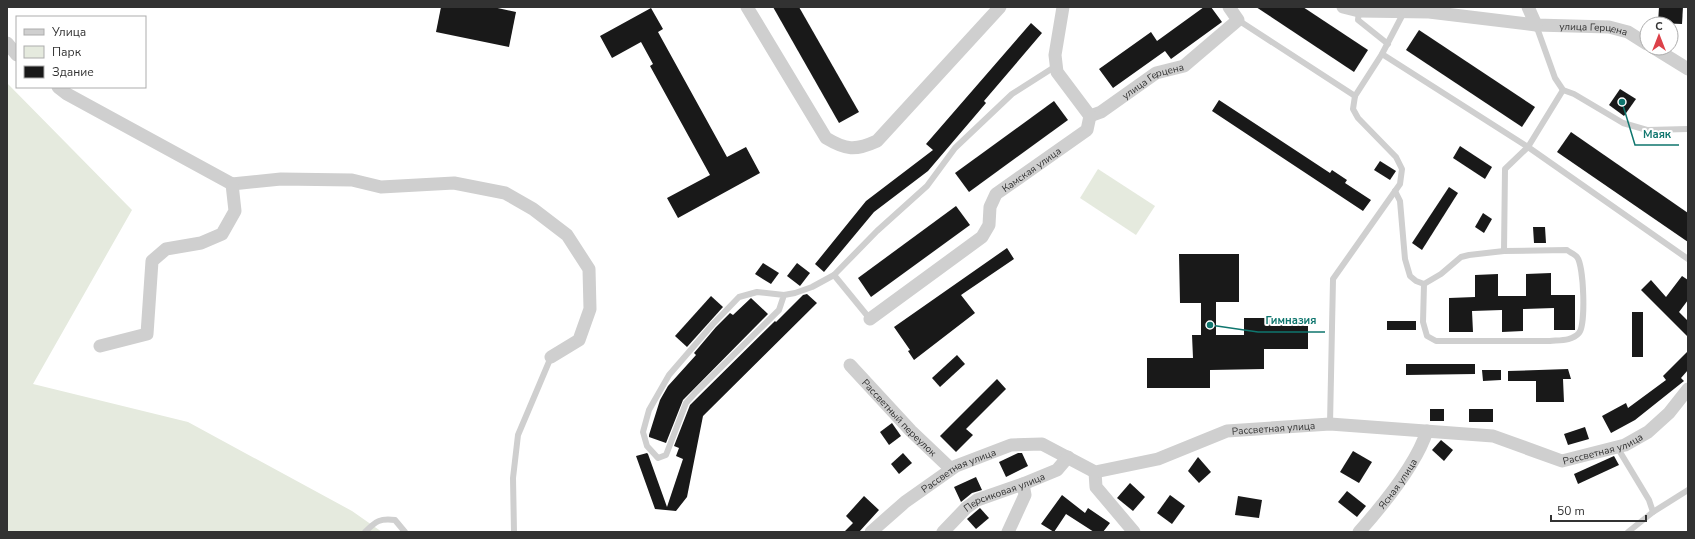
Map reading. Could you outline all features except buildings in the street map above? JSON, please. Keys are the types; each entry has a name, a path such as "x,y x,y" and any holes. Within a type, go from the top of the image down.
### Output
{"street":[{"path":"747,7 826,138 840,146 853,148 863,147 876,141 1000,7"},
{"path":"1063,7 1055,55 1058,72 1090,116"},
{"path":"1229,7 1238,20"},
{"name":"улица Герцена","path":"1343,7 1359,11 1403,9 1536,25 1609,26 1628,32 1639,39"},
{"path":"1528,7 1536,25"},
{"name":"улица Герцена","path":"1090,116 1101,112 1156,73 1184,66 1238,20"},
{"path":"7,43 16,54"},
{"path":"1667,56 1688,69"},
{"path":"59,88 67,94 232,184 281,179 352,180 381,187 454,183 505,193 533,209 567,235 588,269 590,309 579,340 551,356"},
{"name":"Камская улица","path":"870,319 982,237 989,225 990,207 996,194 1087,130 1090,116"},
{"path":"100,346 147,334 152,261 166,249 201,243 222,234 235,211 232,184"},
{"name":"Рассветный переулок","path":"850,365 911,431 951,469"},
{"name":"Рассветная улица","path":"871,532 905,502 951,469 1011,445 1042,444 1095,472 1158,459 1227,431 1330,424 1493,436 1562,461 1617,448 1648,432 1669,413 1688,389"},
{"name":"Ясная улица","path":"1359,532 1381,507 1422,446 1428,431"},
{"name":"Персиковая улица","path":"943,532 966,508 977,500 1024,484 1057,470 1068,457"},
{"path":"1095,472 1096,487 1134,532"},
{"path":"1008,532 1024,495 1024,484"}],"lane":[{"path":"1330,424 1333,279 1400,184 1402,169 1396,157 1358,118 1354,109 1355,96 1388,44 1403,9"},
{"path":"1359,11 1358,20 1388,44"},
{"path":"1238,20 1355,96"},
{"path":"1536,25 1555,78 1563,90 1574,94 1623,122 1647,130 1688,129"},
{"path":"1382,54 1528,147 1688,259"},
{"path":"784,294 779,310 686,403 666,456 658,458 647,446 643,432 649,410 669,375 713,324 739,297 757,292 784,294 795,293 812,287 834,275 877,231 927,186 955,148 1012,94 1057,66"},
{"path":"1504,252 1505,169 1528,147 1563,90"},
{"path":"1395,191 1400,202 1405,259 1410,276 1416,281 1424,284"},
{"path":"1567,250 1577,257 1581,270 1583,322 1581,331 1576,336 1567,340 1436,341 1427,336 1422,322 1424,284 1441,274 1461,257 1469,255 1504,252 1567,250"},
{"path":"834,275 870,319"},
{"path":"514,532 513,478 518,435 551,356"},
{"path":"1617,448 1649,500 1653,512"},
{"path":"1628,532 1653,512 1688,490"},
{"path":"365,532 371,525 382,519 395,520 405,532"}],"green space":[{"path":"7,83 132,210 33,384 188,422 352,511 382,532 7,532"},
{"path":"1098,169 1155,206 1136,235 1080,198"}],"place":[{"name":"Маяк","path":"1622,102"},
{"name":"Гимназия","path":"1210,325"}]}
